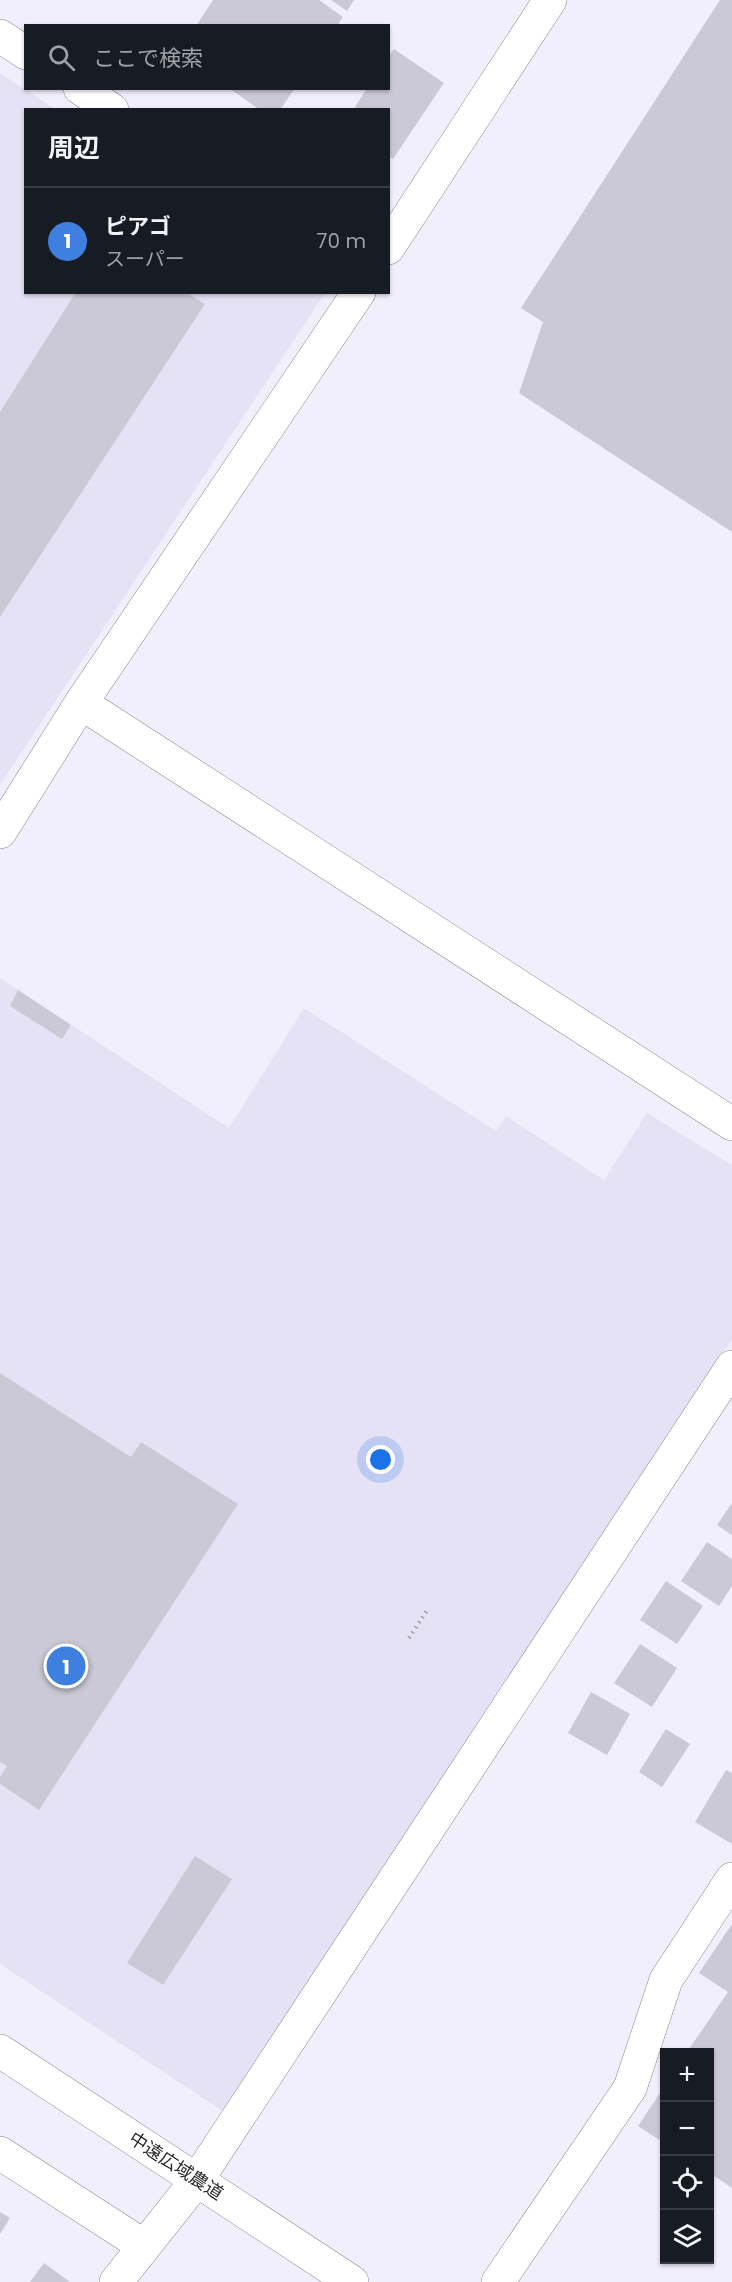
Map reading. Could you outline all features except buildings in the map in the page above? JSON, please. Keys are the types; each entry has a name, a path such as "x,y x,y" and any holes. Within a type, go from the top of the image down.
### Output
{"street":[{"path":"390,245 550,0"},
{"path":"0,36 24,52"},
{"path":"83,90 109,108"},
{"path":"0,832 81,703 358,294"},
{"path":"81,703 732,1124"},
{"path":"116,2282 196,2180 732,1367"},
{"path":"498,2282 630,2088 666,1980 732,1879"},
{"name":"中遠広域農道","path":"0,2051 352,2282"},
{"path":"0,2152 144,2246"}],"path":[{"path":"409,1638 428,1609"}],"shaded area":[{"path":"0,73 53,108 24,108 24,294 324,294 0,785"},
{"path":"0,978 229,1128 304,1008 496,1131 506,1116 604,1180 647,1113 732,1165 732,1339 227,2114 0,1964"}],"place":[{"name":"ピアゴ","path":"66,1666"}]}
